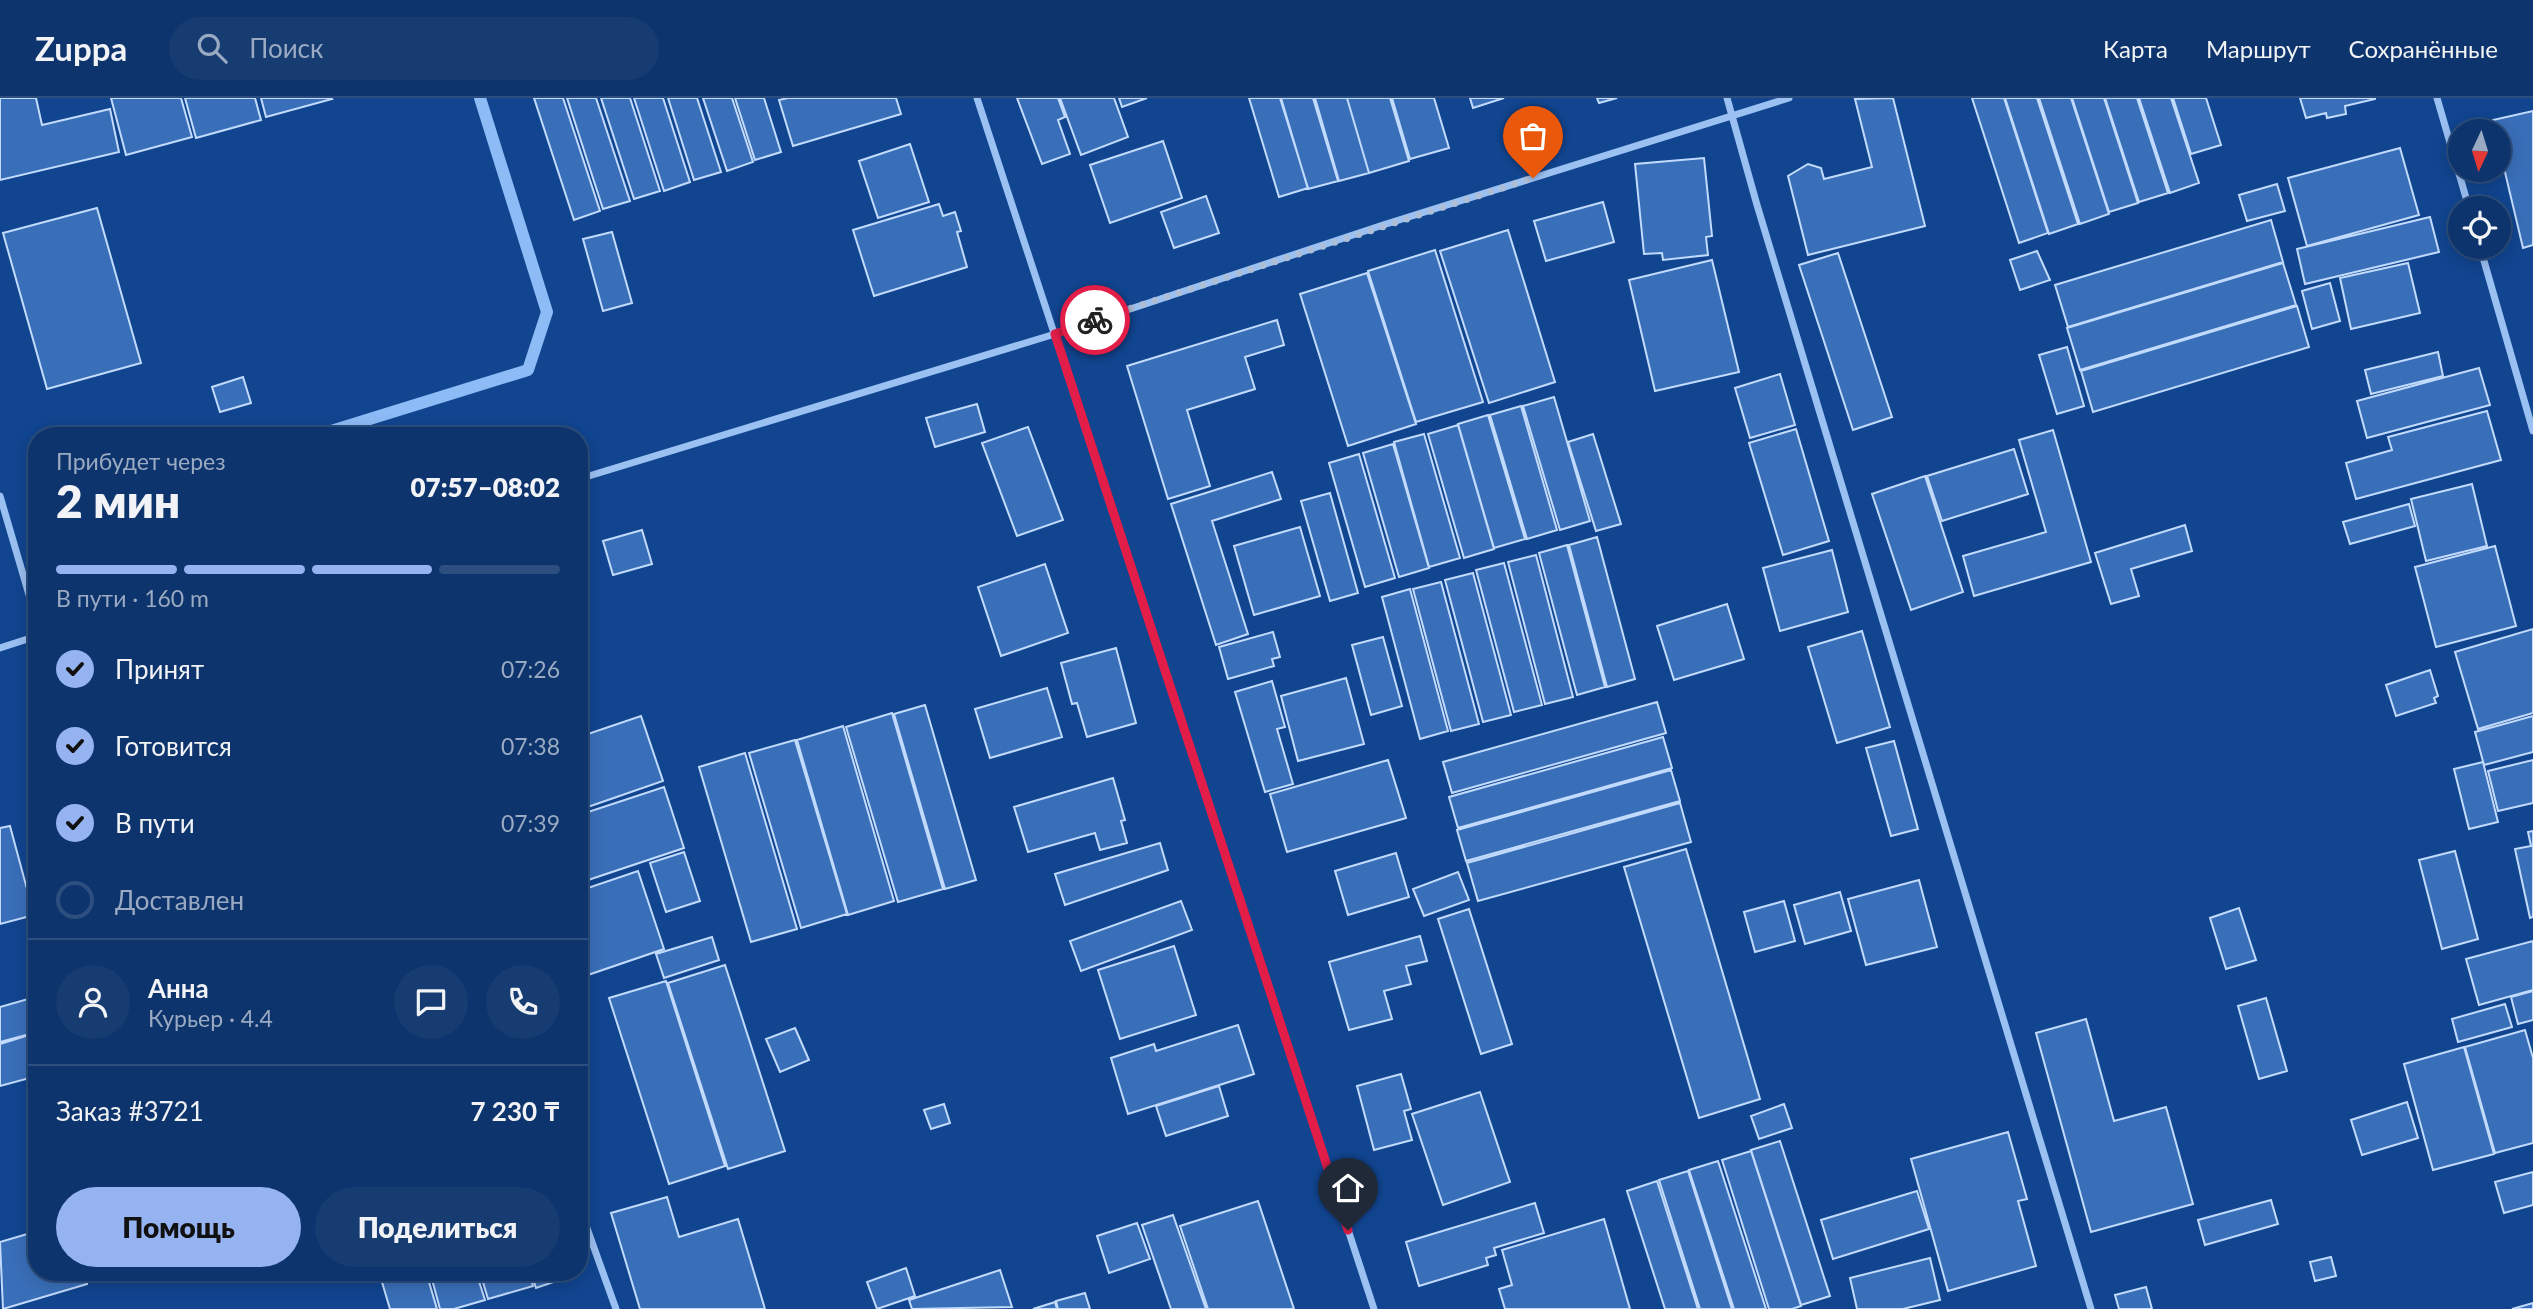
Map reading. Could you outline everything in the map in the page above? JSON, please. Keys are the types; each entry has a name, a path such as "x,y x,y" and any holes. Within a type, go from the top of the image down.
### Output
{"street":[{"path":"977,98 1374,1309"},
{"path":"1727,98 2091,1309"},
{"path":"588,476 1055,334 1383,225 1789,98"},
{"path":"2437,98 2466,196"},
{"path":"2483,259 2533,431"},
{"path":"0,496 28,591"},
{"path":"0,648 28,639"},
{"path":"588,1231 616,1309"}],"building":[{"path":"0,98 36,98 42,125 110,109 119,152 0,180"},
{"path":"111,98 181,98 192,137 126,155"},
{"path":"185,98 255,98 261,120 196,138"},
{"path":"261,98 331,98 332,99 266,117"},
{"path":"534,98 563,98 600,211 574,220"},
{"path":"567,98 596,98 630,201 603,209"},
{"path":"601,98 630,98 660,191 634,199"},
{"path":"634,98 663,98 690,182 664,191"},
{"path":"668,98 697,98 721,172 694,180"},
{"path":"703,98 732,98 753,162 727,171"},
{"path":"735,98 764,98 781,152 755,160"},
{"path":"896,98 901,114 793,146 779,100"},
{"path":"1017,98 1058,98 1065,117 1058,120 1070,154 1042,164"},
{"path":"1060,98 1114,98 1128,137 1081,155"},
{"path":"1119,98 1147,98 1122,107"},
{"path":"1249,98 1280,98 1308,188 1279,197"},
{"path":"1281,98 1313,98 1338,181 1308,189"},
{"path":"1315,98 1347,98 1369,173 1339,181"},
{"path":"1347,98 1390,98 1409,161 1369,173"},
{"path":"1392,98 1434,98 1449,148 1410,159"},
{"path":"1470,98 1504,98 1473,108"},
{"path":"1597,98 1617,98 1599,103"},
{"path":"1893,98 1925,226 1808,255 1788,176 1808,164 1821,168 1824,179 1872,167 1855,99"},
{"path":"1972,98 2004,98 2048,233 2019,243"},
{"path":"2005,98 2037,98 2078,224 2049,234"},
{"path":"2039,98 2071,98 2109,214 2080,224"},
{"path":"2072,98 2104,98 2138,203 2109,212"},
{"path":"2105,98 2137,98 2168,193 2139,202"},
{"path":"2139,98 2171,98 2199,183 2170,193"},
{"path":"2173,98 2206,98 2221,145 2191,154"},
{"path":"2300,98 2375,99 2345,106 2346,114 2327,118 2326,113 2306,118"},
{"path":"2533,111 2533,245 2523,248 2507,182 2511,182 2511,119 2497,119"},
{"path":"1163,141 1182,198 1110,223 1090,165"},
{"path":"910,144 929,202 878,218 859,161"},
{"path":"2400,148 2419,215 2307,246 2288,178"},
{"path":"1704,158 1712,236 1706,237 1708,255 1663,260 1662,253 1644,254 1635,164"},
{"path":"2277,184 2285,211 2247,221 2239,195"},
{"path":"1206,196 1219,233 1174,248 1161,212"},
{"path":"1603,202 1614,242 1546,261 1534,221"},
{"path":"939,204 943,216 955,212 961,231 957,232 967,267 874,296 853,230"},
{"path":"97,208 141,363 47,389 3,233"},
{"path":"2430,217 2439,252 2305,284 2297,249"},
{"path":"2271,220 2283,262 2068,327 2055,285"},
{"path":"1508,230 1555,382 1489,403 1440,251"},
{"path":"612,232 632,303 603,311 583,239"},
{"path":"1435,250 1483,402 1416,422 1368,271"},
{"path":"2037,251 2050,280 2020,290 2010,260"},
{"path":"1838,253 1892,417 1853,430 1799,265"},
{"path":"1712,260 1739,372 1655,391 1629,280"},
{"path":"2283,263 2296,305 2080,370 2067,328"},
{"path":"2408,263 2420,313 2351,329 2340,278"},
{"path":"1367,273 1416,424 1348,446 1300,294"},
{"path":"2330,283 2340,321 2312,329 2302,291"},
{"path":"2297,306 2309,347 2093,412 2081,371"},
{"path":"1277,320 1284,345 1245,357 1255,389 1187,410 1210,486 1168,499 1127,366"},
{"path":"2067,347 2084,406 2057,414 2039,355"},
{"path":"2438,352 2443,376 2371,394 2365,370"},
{"path":"2479,368 2490,405 2367,438 2357,401"},
{"path":"1780,374 1795,425 1750,438 1735,388"},
{"path":"243,377 251,403 220,412 212,387"},
{"path":"1554,397 1590,521 1560,530 1523,406"},
{"path":"977,404 985,432 935,447 926,418"},
{"path":"1521,406 1557,530 1527,539 1490,415"},
{"path":"2487,411 2501,460 2356,499 2346,463 2392,450 2388,437"},
{"path":"1488,415 1525,539 1494,548 1458,424"},
{"path":"1458,425 1494,549 1464,558 1428,434"},
{"path":"1028,427 1063,520 1017,536 982,443"},
{"path":"1796,429 1829,541 1783,555 1749,443"},
{"path":"2053,430 2091,562 1974,596 1963,556 2046,532 2019,440"},
{"path":"1424,434 1460,558 1429,567 1394,442"},
{"path":"1593,434 1621,524 1596,531 1568,442"},
{"path":"1393,444 1429,568 1399,577 1363,453"},
{"path":"2014,449 2028,494 1942,521 1927,476"},
{"path":"1359,454 1395,578 1365,587 1329,463"},
{"path":"1272,472 1281,499 1212,521 1248,634 1216,645 1171,504"},
{"path":"1925,476 1963,592 1911,610 1872,494"},
{"path":"2472,484 2487,546 2426,561 2411,499"},
{"path":"1330,493 1358,593 1330,601 1301,501"},
{"path":"2409,504 2415,526 2350,544 2343,522"},
{"path":"2185,525 2192,551 2131,569 2139,596 2111,604 2095,553"},
{"path":"1300,527 1320,596 1254,615 1234,546"},
{"path":"642,530 652,564 613,575 603,541"},
{"path":"1597,537 1635,679 1607,687 1569,545"},
{"path":"1567,545 1605,687 1577,695 1539,553"},
{"path":"2495,546 2516,626 2436,647 2415,567"},
{"path":"1832,550 1848,612 1780,631 1763,568"},
{"path":"1536,555 1573,697 1545,704 1508,562"},
{"path":"1504,563 1542,705 1514,712 1476,570"},
{"path":"1045,564 1068,633 1001,656 978,587"},
{"path":"1473,573 1511,715 1483,722 1445,580"},
{"path":"1441,582 1479,724 1451,731 1413,589"},
{"path":"1410,589 1448,731 1420,739 1382,597"},
{"path":"1727,604 1744,659 1674,680 1657,626"},
{"path":"2533,629 2533,713 2478,729 2455,652"},
{"path":"1862,631 1890,727 1837,743 1808,647"},
{"path":"1273,632 1280,657 1272,659 1274,666 1228,679 1219,647"},
{"path":"1383,637 1402,706 1371,715 1352,645"},
{"path":"1116,648 1136,723 1087,737 1077,703 1072,704 1061,663"},
{"path":"2430,670 2438,696 2434,698 2436,703 2396,716 2386,685"},
{"path":"1346,678 1364,744 1298,761 1281,696"},
{"path":"1272,681 1285,727 1277,729 1293,784 1265,792 1235,692"},
{"path":"1047,688 1062,737 990,758 975,709"},
{"path":"1657,702 1666,733 1452,793 1443,762"},
{"path":"925,705 976,880 945,889 894,714"},
{"path":"892,713 943,889 898,902 846,727"},
{"path":"641,716 663,781 588,807 588,734"},
{"path":"2533,716 2533,752 2484,765 2475,732"},
{"path":"843,726 894,901 848,915 797,740"},
{"path":"1663,737 1672,768 1458,828 1449,797"},
{"path":"795,740 847,914 801,928 749,753"},
{"path":"1894,741 1918,829 1891,836 1866,748"},
{"path":"745,753 797,929 751,942 699,767"},
{"path":"1388,760 1406,818 1287,852 1270,794"},
{"path":"2533,760 2533,803 2498,811 2488,771"},
{"path":"2483,762 2498,822 2469,829 2454,769"},
{"path":"1671,770 1680,801 1466,861 1457,830"},
{"path":"1113,778 1125,820 1121,821 1127,843 1100,850 1095,833 1028,852 1014,807"},
{"path":"664,787 684,848 588,880 588,812"},
{"path":"1680,803 1691,842 1478,901 1467,863"},
{"path":"10,826 28,893 28,917 0,924 0,828"},
{"path":"2533,831 2533,917 2530,918 2515,849 2531,846 2528,832"},
{"path":"1160,843 1168,870 1065,905 1055,874"},
{"path":"1686,849 1760,1099 1699,1118 1624,867"},
{"path":"2455,851 2478,939 2442,949 2419,860"},
{"path":"684,852 700,901 666,912 650,863"},
{"path":"1396,853 1409,897 1348,915 1335,871"},
{"path":"638,871 664,949 588,975 588,888"},
{"path":"1458,872 1469,900 1424,916 1413,889"},
{"path":"1919,880 1937,947 1866,965 1848,899"},
{"path":"1840,892 1851,931 1805,944 1794,905"},
{"path":"1181,901 1192,930 1081,971 1070,941"},
{"path":"1784,901 1795,941 1755,952 1744,912"},
{"path":"2239,908 2256,960 2226,969 2210,918"},
{"path":"1469,909 1512,1044 1481,1054 1438,919"},
{"path":"1420,936 1427,961 1406,966 1411,984 1384,991 1392,1019 1349,1030 1329,962"},
{"path":"712,937 719,960 664,978 656,954"},
{"path":"2533,941 2533,990 2479,1005 2466,959"},
{"path":"1174,946 1196,1015 1120,1039 1098,970"},
{"path":"725,965 785,1151 728,1169 668,983"},
{"path":"666,981 725,1166 669,1184 609,998"},
{"path":"2533,991 2533,1020 2518,1024 2511,997"},
{"path":"2266,998 2287,1071 2259,1079 2238,1006"},
{"path":"28,999 28,1034 0,1042 0,1007"},
{"path":"2505,1004 2512,1027 2458,1042 2452,1019"},
{"path":"2086,1019 2114,1121 2166,1107 2193,1204 2091,1232 2036,1033"},
{"path":"1238,1025 1254,1074 1128,1114 1111,1058 1154,1044 1156,1051"},
{"path":"795,1028 809,1060 780,1072 766,1039"},
{"path":"2525,1030 2533,1058 2533,1143 2495,1153 2465,1047"},
{"path":"28,1035 28,1078 0,1086 0,1044"},
{"path":"2464,1047 2494,1154 2433,1170 2404,1064"},
{"path":"1401,1074 1411,1109 1404,1111 1412,1140 1374,1150 1357,1086"},
{"path":"1219,1086 1228,1116 1166,1136 1156,1106"},
{"path":"1480,1092 1510,1182 1443,1205 1412,1114"},
{"path":"2407,1102 2418,1138 2362,1155 2351,1120"},
{"path":"944,1104 950,1123 931,1129 924,1110"},
{"path":"1784,1104 1792,1128 1759,1139 1751,1116"},
{"path":"2008,1132 2027,1199 2018,1201 2036,1266 1948,1291 1911,1159"},
{"path":"1780,1141 1830,1296 1801,1305 1751,1150"},
{"path":"1751,1151 1801,1306 1792,1309 1769,1309 1722,1160"},
{"path":"1718,1161 1766,1309 1734,1309 1689,1170"},
{"path":"1688,1171 1732,1309 1700,1309 1659,1180"},
{"path":"2533,1172 2533,1205 2504,1213 2495,1182"},
{"path":"1657,1181 1698,1309 1665,1309 1627,1191"},
{"path":"1917,1191 1929,1229 1833,1259 1821,1220"},
{"path":"667,1197 679,1237 738,1219 765,1309 640,1309 611,1213"},
{"path":"2271,1200 2278,1224 2205,1245 2198,1220"},
{"path":"1258,1201 1294,1309 1208,1309 1180,1226"},
{"path":"1535,1203 1544,1233 1494,1248 1496,1255 1486,1258 1488,1265 1419,1286 1406,1242"},
{"path":"1173,1215 1206,1309 1171,1309 1142,1225"},
{"path":"1604,1219 1630,1309 1505,1309 1499,1289 1512,1285 1502,1250"},
{"path":"1137,1223 1150,1259 1109,1273 1097,1236"},
{"path":"28,1234 28,1281 86,1281 87,1284 3,1309 0,1242"},
{"path":"2331,1257 2336,1276 2315,1281 2310,1262"},
{"path":"1930,1258 1940,1300 1903,1309 1857,1309 1850,1278"},
{"path":"906,1268 915,1296 877,1309 867,1282"},
{"path":"1000,1270 1012,1307 912,1309 909,1300"},
{"path":"382,1281 429,1281 437,1309 390,1309"},
{"path":"432,1281 479,1281 485,1300 454,1309 440,1309"},
{"path":"483,1281 532,1281 533,1286 488,1299"},
{"path":"534,1281 556,1281 536,1288"},
{"path":"2146,1287 2152,1309 2119,1309 2115,1295"},
{"path":"1085,1293 1090,1309 1058,1309 1056,1301"},
{"path":"1055,1302 1057,1309 1033,1309"},
{"path":"2533,1303 2533,1309 2512,1309"}],"waterway":[{"path":"344,427 528,370 547,312 480,98"}],"way so far":[{"path":"1095,320 1533,178"}],"route":[{"path":"1095,320 1055,334 1348,1230"}]}
